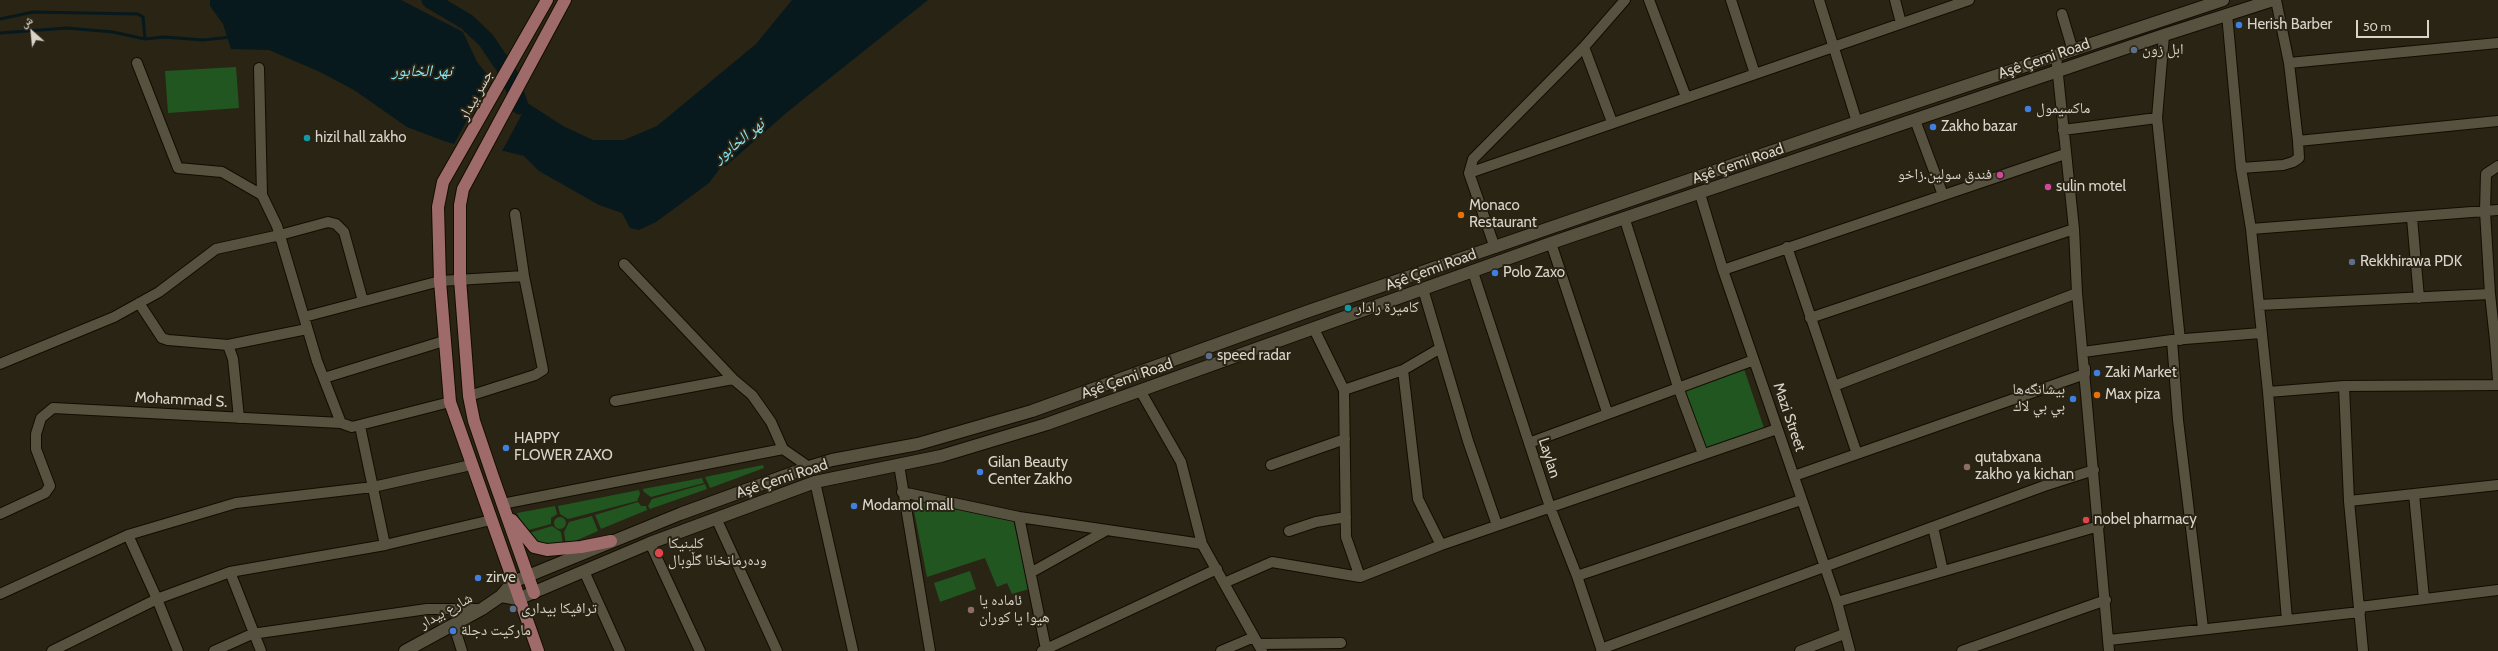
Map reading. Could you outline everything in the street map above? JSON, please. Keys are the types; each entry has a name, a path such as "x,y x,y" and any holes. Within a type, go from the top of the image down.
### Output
{"main road":[{"name":"جسر بيدار","path":"538,651 518,599 450,402 440,281 438,207 444,182 547,0"},
{"path":"534,593 474,421 469,396 460,279 460,205 463,189 565,0"},
{"name":"Aşê Çemi Road","path":"513,582 612,541 808,467 832,460 918,444 1032,411 1306,312 1857,122 2223,0"},
{"name":"Aşê Çemi Road","path":"518,599 650,542 815,482 941,456 1047,424 1141,392 1551,244 2164,35 2274,0"},
{"path":"502,504 516,527 534,546 547,550 563,549 612,541"},
{"name":"شارع بيدار","path":"405,651 454,626 482,609 501,596 513,582"},
{"path":"501,596 518,599"}],"street":[{"path":"1495,248 1469,173 1471,163 1476,155 1584,47 1625,0"},
{"path":"1650,0 1686,97"},
{"path":"1731,0 1754,74"},
{"path":"1819,0 1835,46 1857,122"},
{"path":"1896,0 1902,23"},
{"path":"1469,173 1612,122 1969,0"},
{"path":"2241,168 2293,162 2299,158 2289,63 2274,0"},
{"path":"2062,14 2073,51"},
{"path":"2227,14 2241,168 2251,229 2268,392 2287,620"},
{"path":"2164,35 2157,118 2176,340 2178,420 2203,628"},
{"path":"2289,63 2498,43"},
{"path":"1584,47 1612,122"},
{"path":"2056,56 2074,229 2077,293 2106,600 2109,651"},
{"path":"137,63 178,168 222,172 262,195"},
{"path":"259,68 262,195 280,235 307,329 341,423"},
{"path":"2063,130 2157,118"},
{"path":"1915,120 1943,195"},
{"path":"2298,141 2498,121"},
{"path":"1723,270 1787,247 2065,154"},
{"path":"2498,166 2486,174 2485,211 2490,294 2497,340 2498,380"},
{"name":"Mazi Street","path":"1700,194 1723,270 1837,602 1844,634 1850,651"},
{"path":"2251,229 2412,218 2498,210"},
{"path":"469,396 535,375 543,370 524,276 515,214"},
{"path":"2412,218 2419,298"},
{"path":"1625,220 1678,387 1703,454"},
{"path":"0,364 114,317 159,292 216,249 280,235 328,222 336,224 344,232 363,301"},
{"path":"1810,318 2074,229"},
{"path":"1551,244 1606,412"},
{"path":"1787,247 1857,454"},
{"path":"624,264 733,379 752,395 764,410 783,449 808,467"},
{"name":"Laylan","path":"1473,272 1528,443 1550,507 1577,576 1602,650"},
{"path":"304,317 440,281 524,276"},
{"path":"1423,289 1439,349 1497,525"},
{"path":"1834,386 2077,293"},
{"path":"2259,305 2490,294"},
{"path":"139,303 162,338 168,340 228,345 307,329"},
{"path":"1314,329 1344,390 1346,537 1360,577"},
{"path":"2083,352 2176,340 2261,333"},
{"path":"324,378 444,341"},
{"path":"228,345 232,359 239,418"},
{"path":"1344,390 1402,370 1439,349"},
{"path":"1528,443 1606,412 1754,360"},
{"path":"1794,476 2085,374 2084,366"},
{"path":"1402,370 1418,499 1441,545"},
{"path":"615,401 733,379"},
{"path":"2268,392 2344,386 2498,385"},
{"path":"2344,386 2349,500 2363,651"},
{"path":"1141,392 1181,462 1202,544 1258,644"},
{"name":"Mohammad S.","path":"0,514 45,494 50,486 36,449 36,434 42,418 52,408 341,423 352,427 450,402"},
{"path":"360,426 385,545"},
{"path":"1224,583 1272,562 1360,577 1497,525 1777,429"},
{"path":"1271,465 1345,439"},
{"path":"502,504 783,449"},
{"path":"0,594 128,535 236,503 372,487 471,465"},
{"path":"899,465 902,492 930,651"},
{"path":"1602,650 1825,566 2094,470"},
{"path":"815,482 853,651"},
{"path":"2349,500 2498,485"},
{"path":"902,492 1019,517 1202,544"},
{"path":"2414,494 2424,599"},
{"path":"1577,576 1801,500"},
{"path":"1019,517 1032,572 1044,650 1217,569"},
{"path":"1289,531 1316,522 1346,517"},
{"path":"716,518 777,651"},
{"path":"52,651 67,648 157,599 230,572 385,545 491,520"},
{"path":"1837,602 2099,526"},
{"path":"1933,527 1943,571"},
{"path":"1032,572 1107,530"},
{"path":"128,535 157,599 178,651"},
{"path":"650,542 700,651"},
{"path":"584,571 620,651"},
{"path":"230,572 252,634 261,651"},
{"path":"2109,640 2203,628 2287,620 2424,599 2498,590"},
{"path":"1962,651 2106,600"},
{"path":"214,651 252,634 427,609 482,609"},
{"path":"454,626 462,651"},
{"path":"1800,651 1844,634"},
{"path":"1221,651 1258,644 1341,642"}],"green space":[{"path":"236,67 239,108 168,113 165,71"},
{"path":"1744,369 1764,428 1704,449 1684,389"},
{"path":"763,465 764,468 710,488 705,477"},
{"path":"702,478 704,483 651,497 644,492 643,489"},
{"path":"705,484 707,489 650,509 648,506 652,499"},
{"path":"639,490 640,494 637,501 568,519 560,514 558,506"},
{"path":"638,502 641,506 646,506 647,510 601,529 595,515"},
{"path":"919,502 1013,519 1029,589 1012,594 1007,583 997,587 985,558 927,577 913,506"},
{"path":"555,506 557,514 551,518 551,524 525,531 517,513"},
{"path":"592,516 598,531 566,545 564,532 569,522"},
{"path":"558,517 562,517 566,523 562,529 558,529 554,525 554,521"},
{"path":"552,526 561,532 563,545 538,544 526,534"},
{"path":"970,571 976,589 940,602 934,583"}],"water":[{"name":"نهر الخابور","path":"210,0 401,0 463,32 477,62 492,80 563,126 593,140 624,140 657,126 756,44 792,0 928,0 776,121 755,122 709,183 656,222 639,230 630,228 622,213 599,205 539,171 524,156 504,151 475,150 444,141 407,127 354,90 320,72 269,50 231,49 223,24 210,6"}],"pier":[{"path":"491,76 529,101 501,153 475,152 453,146"}],"waterway":[{"name":"نهر الخابور","path":"430,0 467,22 486,40 509,74 520,106"},
{"path":"0,19 33,12 138,14 143,17 145,39"},
{"path":"0,33 67,28 113,32 145,39 164,37 203,40 231,37"},
{"name":"نهر الخابور","path":"722,158 780,107"}],"place":[{"name":"Herish Barber","path":"2239,25"},
{"name":"ابل زون","path":"2134,50"},
{"name":"ماكسيمول","path":"2028,109"},
{"name":"Zakho bazar","path":"1933,127"},
{"name":"hizil hall zakho","path":"307,138"},
{"name":"فندق سولين.زاخو","path":"2000,175"},
{"name":"sulin motel","path":"2048,187"},
{"name":"Monaco Restaurant","path":"1461,215"},
{"name":"Rekkhirawa PDK","path":"2352,262"},
{"name":"Polo Zaxo","path":"1495,273"},
{"name":"كاميرة رادار","path":"1348,308"},
{"name":"speed radar","path":"1209,356"},
{"name":"Zaki Market","path":"2097,373"},
{"name":"Max piza","path":"2097,395"},
{"name":"بيشانگه‌ها بي بي لاك","path":"2073,399"},
{"name":"HAPPY FLOWER ZAXO","path":"506,448"},
{"name":"qutabxana zakho ya kichan","path":"1967,467"},
{"name":"Gilan Beauty Center Zakho","path":"980,472"},
{"name":"Modamol mall","path":"854,506"},
{"name":"nobel pharmacy","path":"2086,520"},
{"name":"کلینیکا ودەرمانخانا گڵوبال","path":"659,553"},
{"name":"zirve","path":"478,578"},
{"name":"ترافيكا بيدارى","path":"513,609"},
{"name":"ئاماده یا هیوا یا کوران","path":"971,610"},
{"name":"ماركيت دجلة","path":"453,631"}]}
